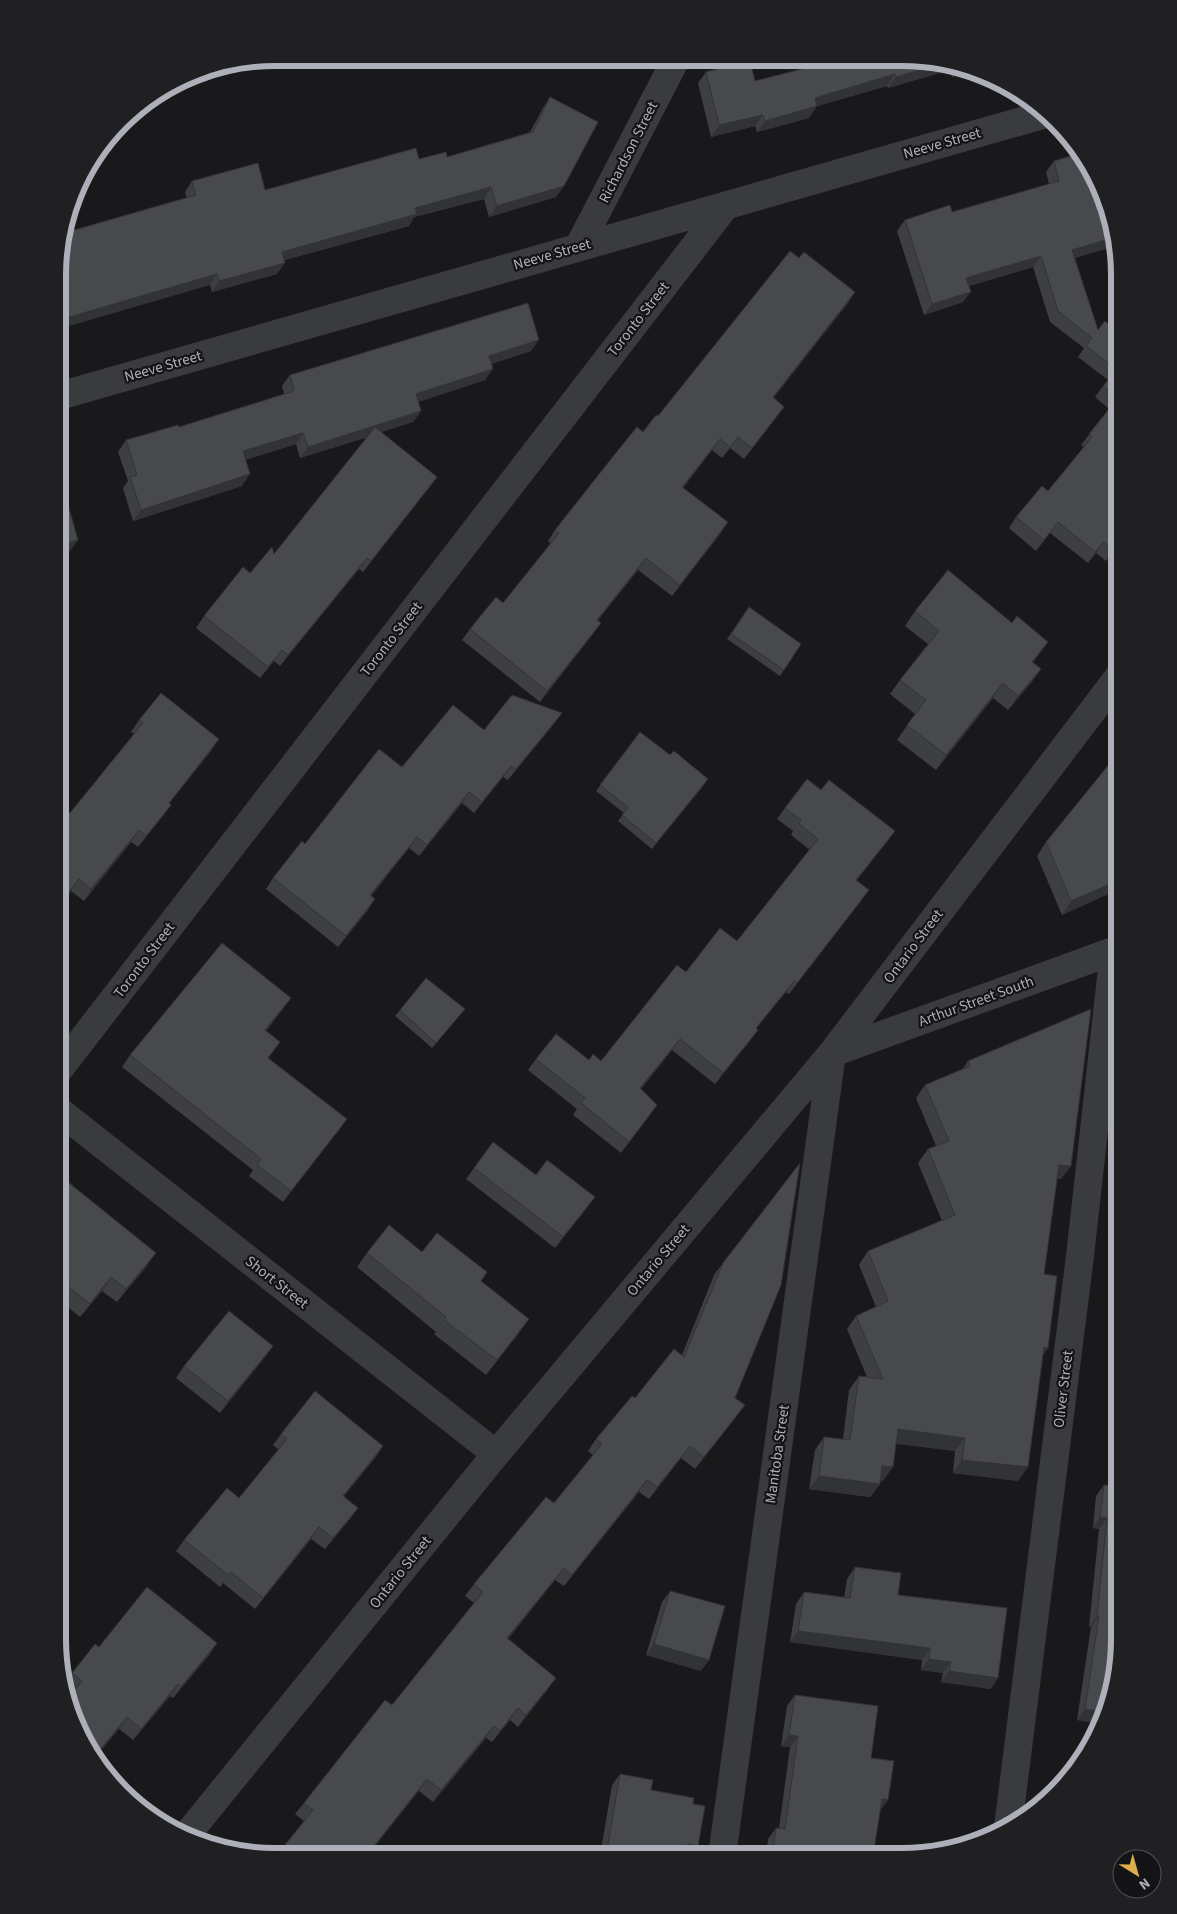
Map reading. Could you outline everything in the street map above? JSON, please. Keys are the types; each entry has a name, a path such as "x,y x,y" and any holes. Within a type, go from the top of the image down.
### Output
{"street":[{"name":"Richardson Street","path":"579,246 672,66"},
{"name":"Neeve Street","path":"66,394 579,246 724,208 838,172 1038,116"},
{"name":"Toronto Street","path":"66,1061 724,208"},
{"name":"Ontario Street","path":"191,1830 496,1454 832,1053 1111,687"},
{"name":"Arthur Street South","path":"832,1053 1111,952"},
{"name":"Oliver Street","path":"1009,1818 1078,1276 1111,993"},
{"name":"Manitoba Street","path":"723,1848 832,1053"},
{"name":"Short Street","path":"66,1116 496,1454"}],"building":[{"path":"728,66 751,66 755,81 813,66 927,68 896,77 895,74 815,98 817,106 765,121 763,115 719,125 706,72"},
{"path":"550,97 598,122 564,186 497,206 491,187 415,208 417,214 282,252 285,263 219,281 217,274 66,318 66,275 71,231 196,195 192,181 258,163 265,190 416,148 419,159 446,152 447,157 533,132"},
{"path":"1073,155 1095,195 1104,221 1108,239 1072,250 1098,330 1105,321 1111,326 1111,365 1086,346 1092,338 1058,311 1041,256 966,278 971,292 932,304 905,220 950,205 952,212 1059,181 1054,161"},
{"path":"790,251 799,258 804,252 855,292 773,397 784,407 752,448 738,437 730,447 720,439 682,487 728,522 680,585 646,558 597,620 601,623 547,691 470,629 496,597 503,603 559,533 555,530 637,427 643,432 656,415 658,416"},
{"path":"528,303 539,340 489,356 493,369 416,394 421,411 308,447 303,433 243,451 250,474 141,510 130,477 137,475 126,440 178,425 179,427 291,392 294,390 290,375"},
{"path":"1111,377 1111,393 1103,386"},
{"path":"1111,406 1111,548 1104,542 1095,552 1058,522 1044,540 1016,517 1042,486 1048,491 1092,437 1089,434"},
{"path":"375,427 437,477 371,561 367,558 288,655 282,650 268,667 204,616 243,567 250,573 272,547 274,554"},
{"path":"66,498 78,540 66,544"},
{"path":"948,570 1012,623 1017,616 1048,642 1032,662 1041,669 1018,696 1003,683 946,755 907,725 926,700 900,680 939,631 915,611"},
{"path":"749,607 801,644 784,670 731,634"},
{"path":"161,693 219,739 146,836 139,830 91,889 79,879 66,895 66,810 70,813 143,723 139,720"},
{"path":"512,695 562,713 516,769 511,766 482,802 469,792 427,845 417,837 370,895 375,899 346,936 273,878 302,841 305,844 379,749 402,767 453,705 484,730"},
{"path":"640,732 670,755 674,751 708,779 656,843 622,815 628,807 600,785"},
{"path":"1111,762 1111,884 1071,901 1046,842"},
{"path":"807,779 821,790 829,780 895,831 856,880 869,890 797,983 794,981 756,1028 758,1030 723,1073 680,1039 640,1088 657,1105 629,1142 581,1103 585,1098 536,1059 556,1034 589,1060 593,1054 601,1061 677,965 686,972 720,928 737,941 818,839 799,824 801,820 785,808"},
{"path":"222,943 291,998 265,1030 280,1042 268,1058 347,1119 291,1191 257,1165 261,1159 130,1055"},
{"path":"426,978 465,1009 436,1043 400,1010"},
{"path":"1091,1009 1071,1166 1059,1165 1044,1274 1057,1276 1048,1348 1044,1347 1028,1467 962,1460 965,1438 898,1429 893,1467 882,1466 880,1484 819,1476 824,1437 850,1440 859,1376 883,1379 856,1316 888,1301 868,1251 955,1215 928,1149 949,1141 925,1085 970,1066 968,1061"},
{"path":"493,1142 536,1175 547,1160 595,1197 563,1237 474,1168"},
{"path":"800,1163 781,1285 735,1398 745,1405 704,1457 690,1446 657,1487 647,1480 572,1575 564,1568 507,1638 556,1678 526,1715 518,1708 500,1731 494,1726 441,1790 427,1779 373,1848 283,1848 313,1810 304,1803 385,1700 392,1705 483,1592 474,1584 546,1497 554,1503 602,1444 596,1439 632,1396 635,1398 674,1349 684,1357 723,1263"},
{"path":"66,1180 156,1253 126,1289 111,1277 90,1304 66,1285"},
{"path":"389,1225 422,1252 437,1233 487,1272 481,1281 529,1319 497,1360 444,1320 446,1317 367,1253"},
{"path":"229,1311 273,1346 228,1401 184,1366"},
{"path":"315,1391 383,1446 343,1496 358,1508 333,1538 319,1527 263,1598 231,1572 228,1575 184,1540 227,1488 239,1498 287,1439 281,1434"},
{"path":"1104,1485 1111,1486 1111,1639 1107,1680 1098,1711 1085,1709 1099,1616 1097,1616 1107,1518 1100,1517"},
{"path":"855,1567 901,1573 898,1595 1007,1608 998,1678 949,1671 951,1662 929,1659 930,1648 798,1631 804,1592 850,1598"},
{"path":"147,1587 217,1643 181,1687 178,1684 141,1729 127,1717 99,1751 82,1719 73,1693 82,1681 72,1673 95,1644 99,1647"},
{"path":"670,1591 725,1606 709,1660 654,1644"},
{"path":"795,1695 878,1706 871,1758 894,1761 888,1800 882,1799 874,1848 773,1848 776,1828 785,1829 798,1736 789,1735"},
{"path":"620,1774 653,1780 651,1790 694,1798 693,1804 705,1806 698,1846 688,1844 688,1848 607,1848"}]}
